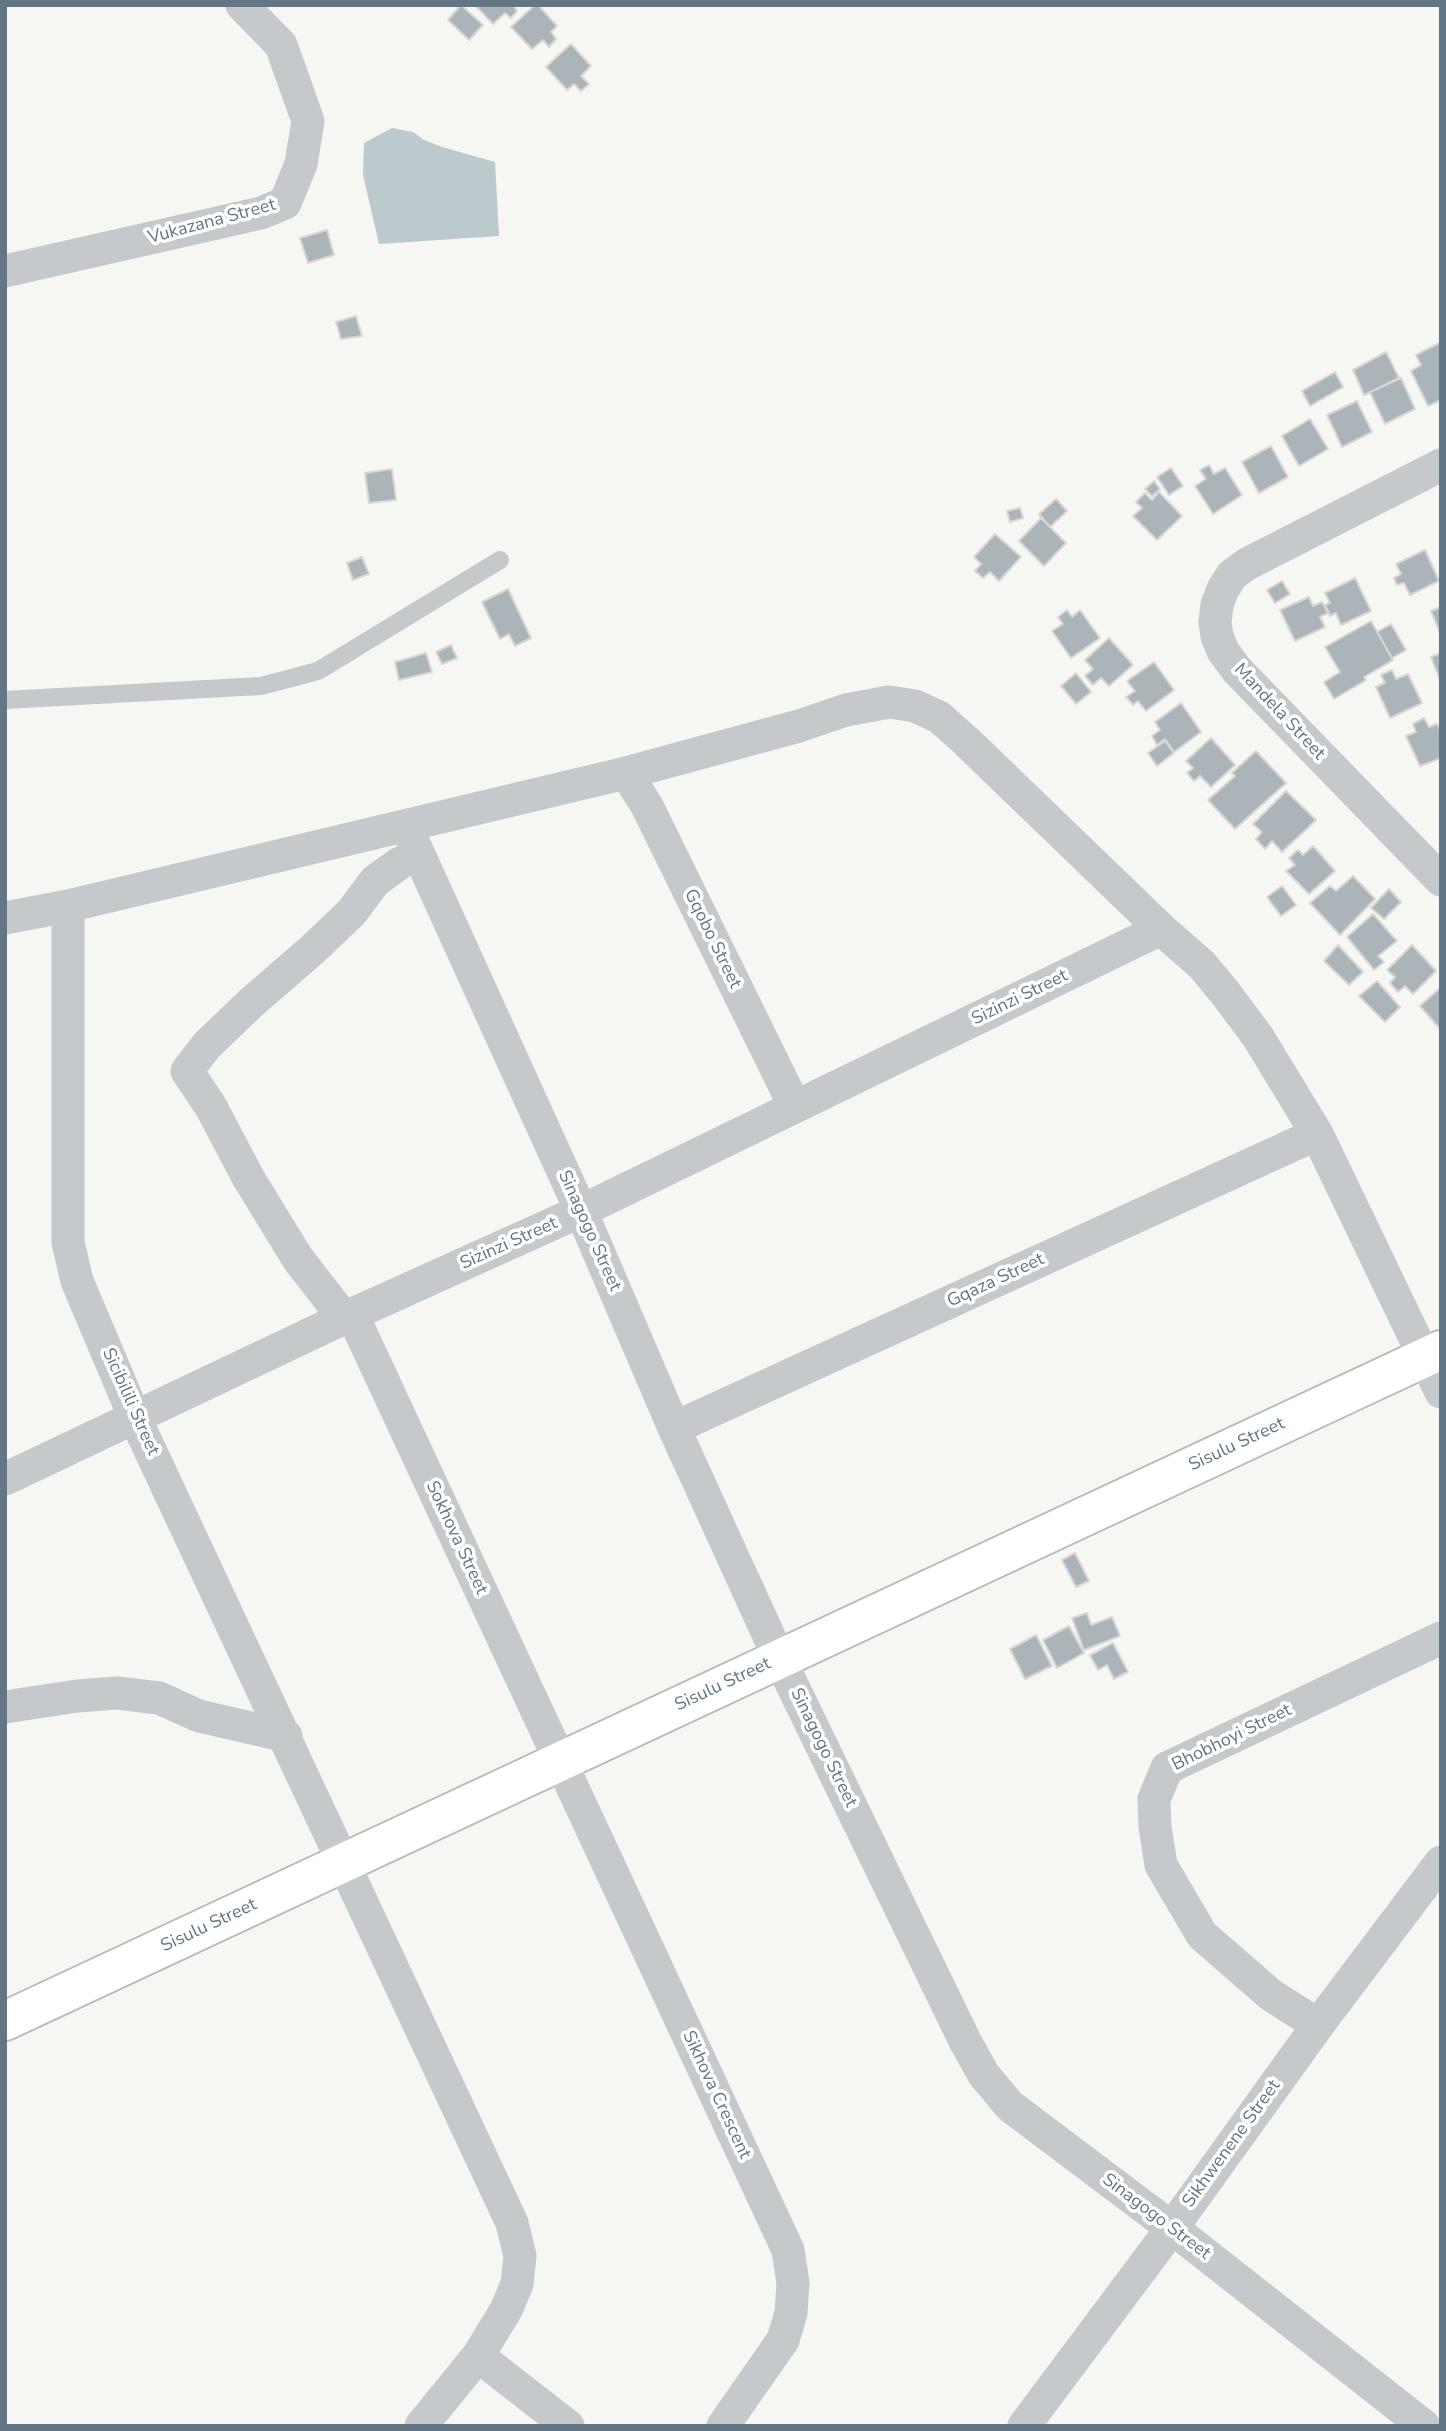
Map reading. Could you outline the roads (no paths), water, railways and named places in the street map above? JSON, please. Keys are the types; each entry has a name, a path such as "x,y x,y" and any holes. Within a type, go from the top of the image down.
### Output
{"street":[{"name":"Vukazana Street","path":"5,271 261,213 285,202 301,164 308,121 281,45 242,5"},
{"name":"Mandela Street","path":"1441,464 1247,564 1233,575 1223,589 1215,622 1223,651 1237,670 1441,880"},
{"path":"5,918 68,906 625,773 799,726 846,710 889,702 915,706 939,717 966,741 1161,929 1202,965 1226,994 1258,1037 1317,1134 1433,1354 1441,1392"},
{"name":"Gqobo Street","path":"625,773 647,806 795,1107"},
{"name":"Sinagogo Street","path":"406,826 581,1211 674,1428 779,1658 960,2031 984,2075 1010,2106 1172,2228 1424,2426"},
{"name":"Sokhova Street","path":"400,863 375,881 351,913 207,1045 187,1071 211,1107 249,1179 298,1258 348,1316 560,1762"},
{"name":"Sicibilili Street","path":"68,906 68,1242 77,1281 135,1418 344,1863"},
{"name":"Sizinzi Street","path":"5,1479 348,1316 581,1211 1161,929"},
{"name":"Gqaza Street","path":"674,1428 1317,1134"},
{"name":"Sisulu Street","path":"5,2021 1433,1354"},
{"name":"Bhobhoyi Street","path":"1318,2025 1271,1995 1202,1935 1161,1865 1154,1799 1167,1768 1441,1639"},
{"path":"5,1707 76,1696 117,1693 159,1698 199,1716 286,1736"},
{"name":"Sikhova Crescent","path":"560,1762 788,2250 793,2283 791,2313 783,2340 723,2426"},
{"name":"Sikhwenene Street","path":"1024,2426 1441,1862"},
{"path":"344,1863 512,2223 520,2256 517,2284 506,2310 478,2357 421,2426"},
{"path":"478,2357 568,2426"}],"lane":[{"path":"5,700 261,685 318,671 500,559"}]}
